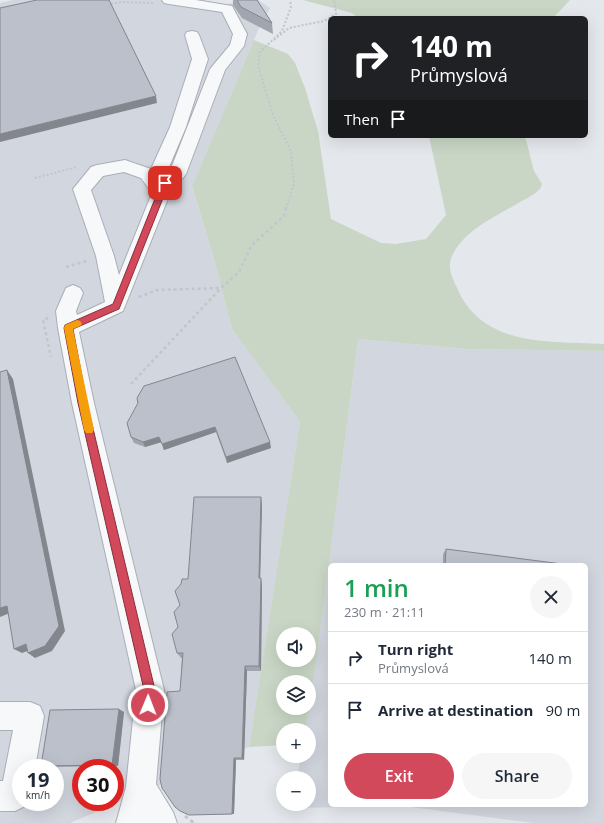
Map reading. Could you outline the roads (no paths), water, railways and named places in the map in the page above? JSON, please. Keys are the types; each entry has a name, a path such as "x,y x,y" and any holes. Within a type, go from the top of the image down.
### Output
{"street":[{"path":"68,328 116,306 163,188 177,174 218,69 237,46 240,34 227,9 169,0"},
{"path":"163,188 158,172 178,127 200,58 192,35"},
{"path":"116,306 105,256 82,189 97,171 125,166 147,174 163,188"},
{"path":"73,293 66,311 68,328 83,403 150,690 141,787 131,823"},
{"path":"0,716 30,716 15,796 0,796"},
{"path":"141,787 162,823"}]}
